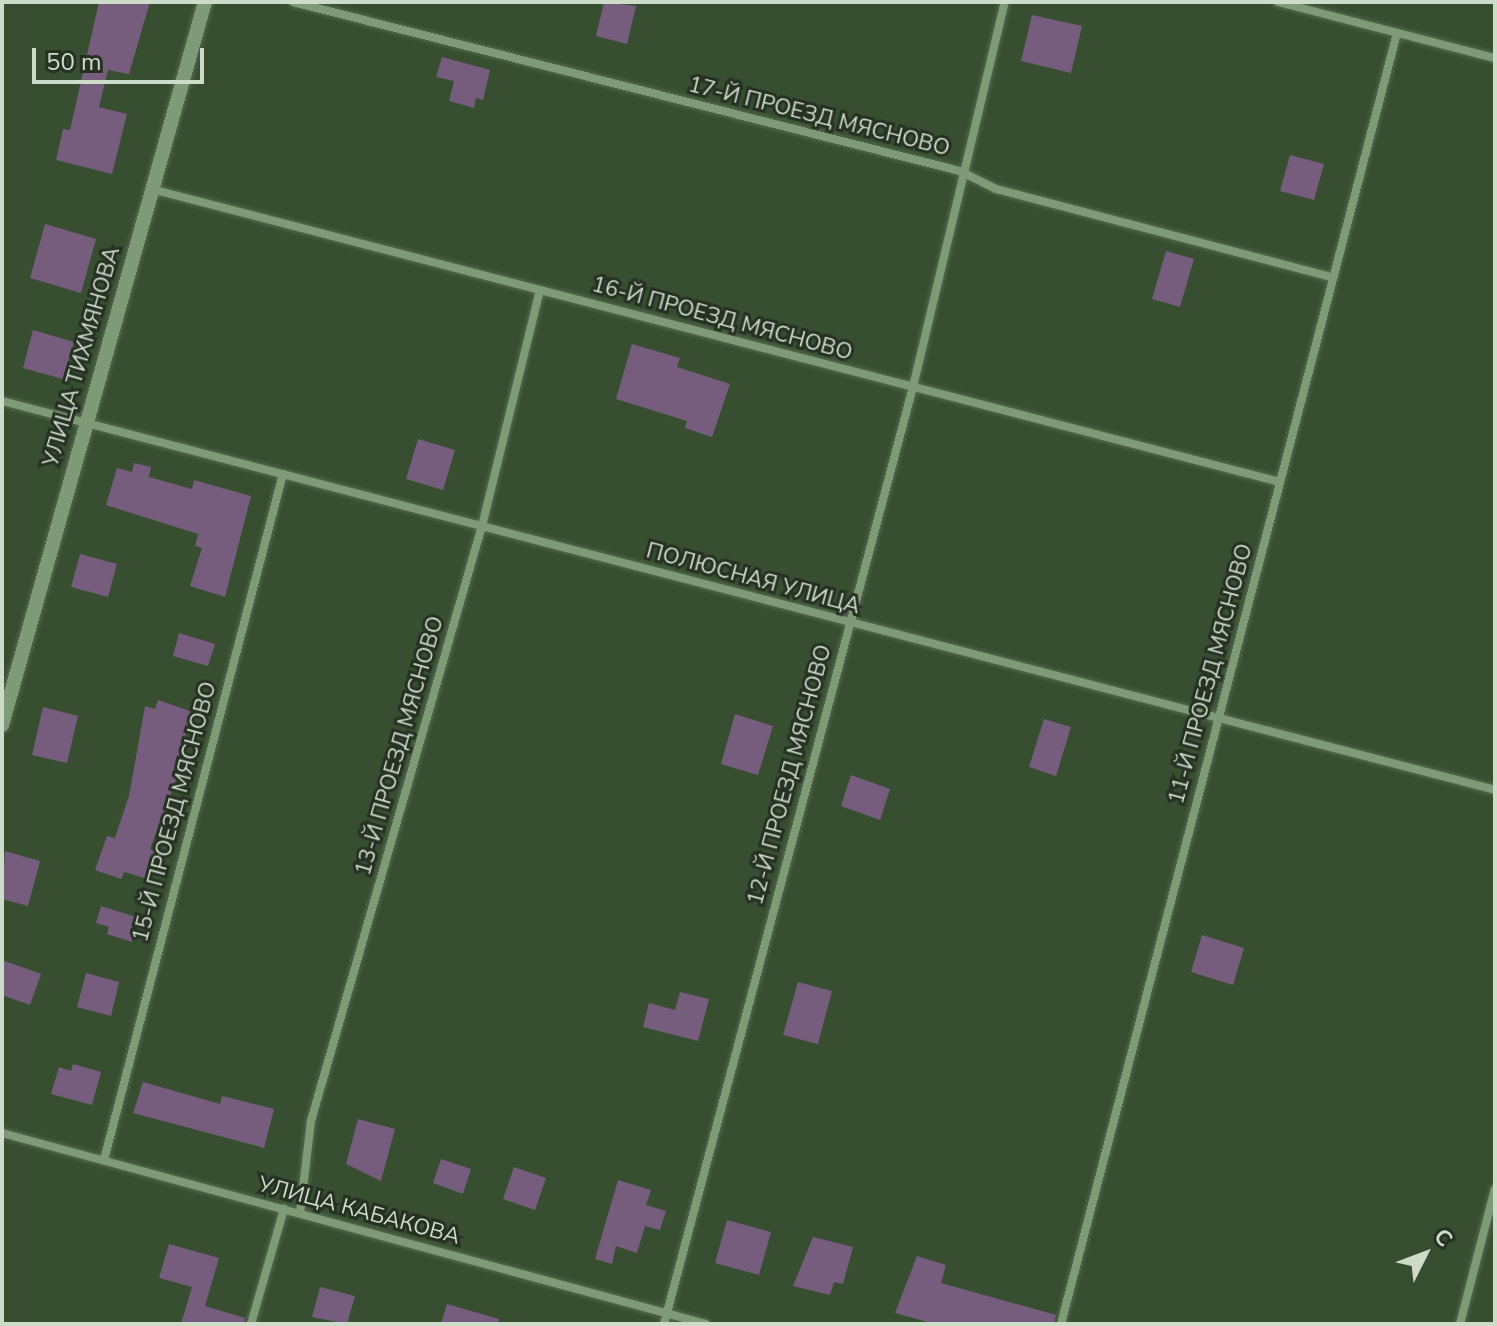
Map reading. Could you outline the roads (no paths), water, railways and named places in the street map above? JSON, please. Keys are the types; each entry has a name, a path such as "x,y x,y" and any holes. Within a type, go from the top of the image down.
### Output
{"street":[{"name":"УЛИЦА ТИХМЯНОВА","path":"2,725 84,422 155,190 205,2"},
{"name":"17-Й ПРОЕЗД МЯСНОВО","path":"293,2 960,171 996,189 1332,277"},
{"name":"12-Й ПРОЕЗД МЯСНОВО","path":"664,1324 913,387 960,171 1005,2"},
{"path":"1278,2 1495,58"},
{"name":"11-Й ПРОЕЗД МЯСНОВО","path":"1061,1324 1397,33"},
{"name":"16-Й ПРОЕЗД МЯСНОВО","path":"155,190 1280,482"},
{"name":"13-Й ПРОЕЗД МЯСНОВО","path":"300,1213 311,1121 482,526 540,290"},
{"name":"ПОЛЮСНАЯ УЛИЦА","path":"2,401 849,623 1218,714 1495,790"},
{"name":"15-Й ПРОЕЗД МЯСНОВО","path":"104,1160 283,474"},
{"name":"УЛИЦА КАБАКОВА","path":"2,1133 706,1324"},
{"path":"1460,1324 1495,1189"},
{"path":"251,1324 284,1209"}]}
